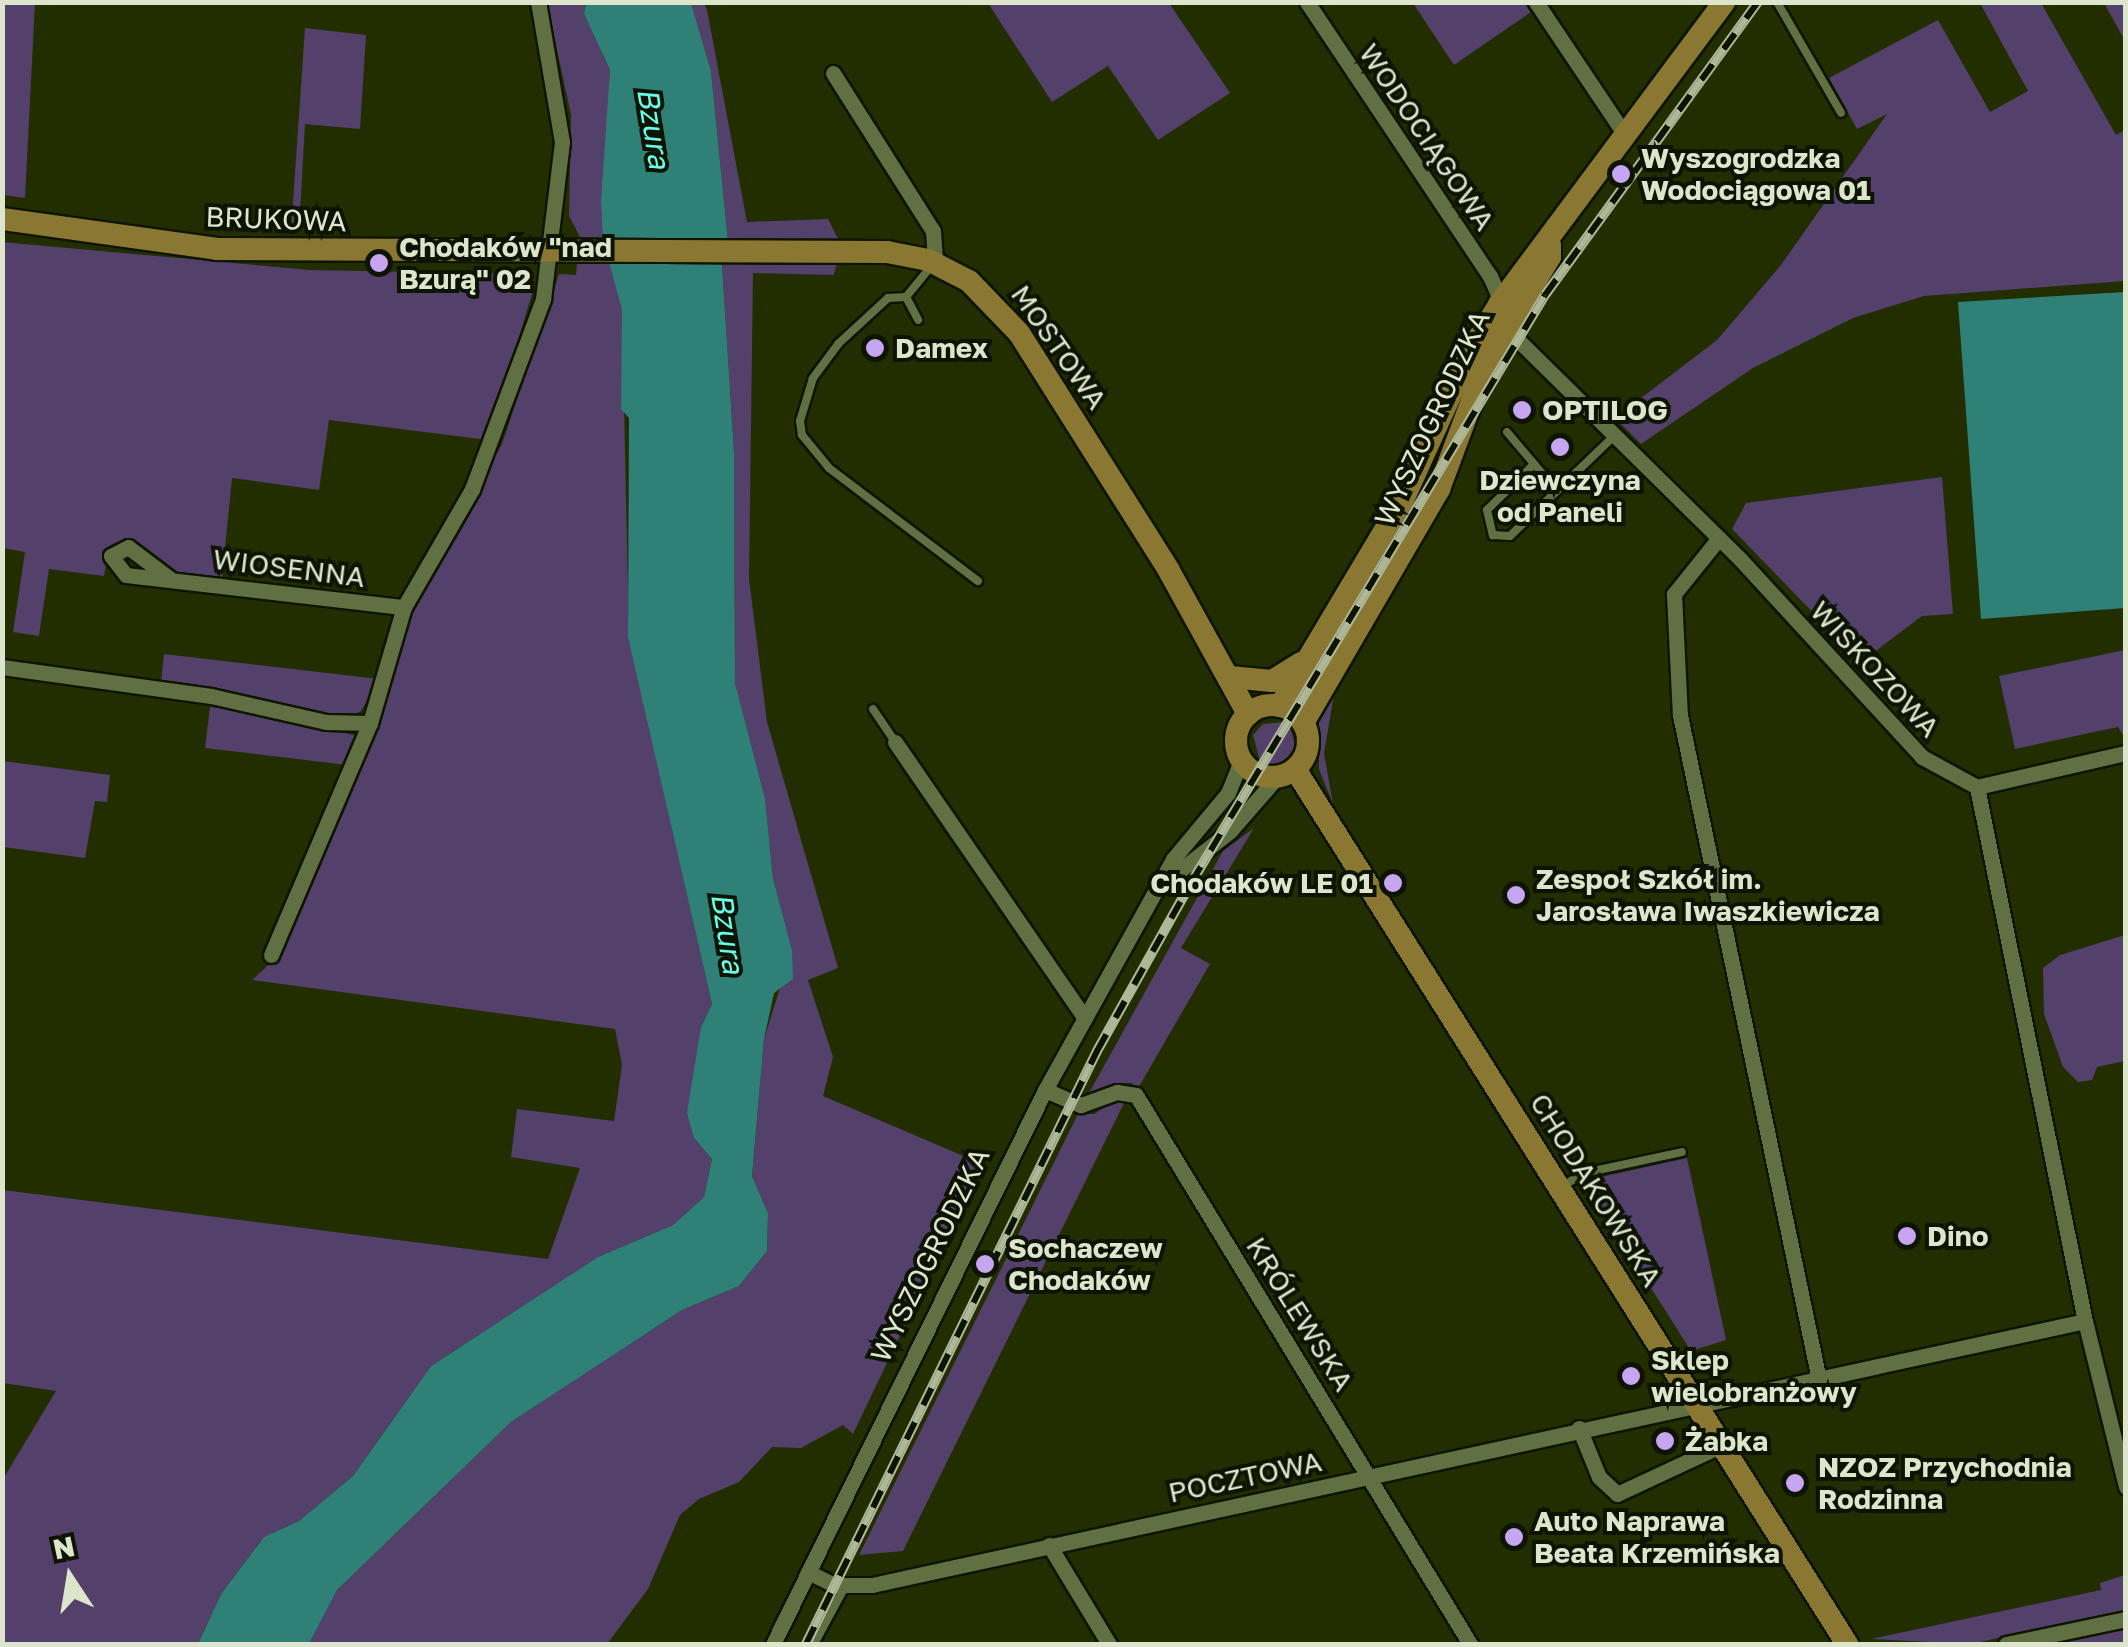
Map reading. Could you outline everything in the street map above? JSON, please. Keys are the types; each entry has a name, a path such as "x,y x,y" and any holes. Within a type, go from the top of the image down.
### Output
{"main road":[{"name":"WYSZOGRODZKA","path":"1280,706 1403,500 1469,354 1550,256 1550,242 1724,2"},
{"name":"BRUKOWA","path":"2,219 216,249 551,253"},
{"name":"MOSTOWA","path":"551,253 887,252 935,263 978,288 1019,333 1230,677 1248,714"},
{"name":"WYSZOGRODZKA","path":"1303,723 1439,489 1504,312"},
{"path":"1230,677 1272,681 1307,657"},
{"path":"1280,706 1303,723 1308,742 1286,772 1256,773 1241,760 1237,731 1248,714 1280,706"},
{"name":"CHODAKOWSKA","path":"1286,772 1560,1188 1847,1644"}],"street":[{"path":"271,955 370,723 404,607 499,428 543,298 562,142 538,2"},
{"name":"WODOCIĄGOWA","path":"1307,2 1490,276 1504,312"},
{"path":"1536,2 1626,135"},
{"path":"833,73 933,231 935,263"},
{"name":"WISKOZOWA","path":"1504,312 1614,435 1719,538 1922,757 1977,788"},
{"path":"1719,538 1674,594 1679,701 1818,1375"},
{"name":"WIOSENNA","path":"168,578 404,607"},
{"path":"2,666 211,696 326,722 370,723"},
{"path":"895,742 1085,1018"},
{"path":"2126,752 1977,788 2085,1321 2126,1488"},
{"name":"WYSZOGRODZKA","path":"773,1644 1045,1090 1151,896 1228,793 1241,760"},
{"name":"WYSZOGRODZKA","path":"1151,896 1230,830 1286,772"},
{"name":"KRÓLEWSKA","path":"1045,1090 1080,1105 1117,1092 1136,1094 1370,1476 1382,1508 1470,1644"},
{"name":"POCZTOWA","path":"845,1587 1370,1476 1694,1401 2085,1321"},
{"path":"1579,1428 1599,1478 1617,1494 1722,1445"},
{"path":"1048,1545 1109,1644"},
{"path":"808,1572 845,1587"},
{"path":"2006,1644 2126,1619"}],"lane":[{"path":"1778,2 1841,113"},
{"path":"935,263 906,297 888,298 839,343 802,402 802,435 830,468 978,581"},
{"path":"906,297 918,320"},
{"path":"1507,432 1557,490"},
{"path":"1534,464 1487,510 1494,534 1510,536 1614,435"},
{"path":"873,709 895,742"},
{"path":"1560,1188 1584,1173 1682,1152"},
{"path":"814,1644 845,1587"}],"shaded area":[{"path":"3,2 35,3 25,198 3,195"},
{"path":"547,3 586,3 584,14 610,70 603,239 580,237 569,216 571,115"},
{"path":"691,3 704,3 707,10 747,222 828,219 838,239 728,241 711,71"},
{"path":"988,3 1169,3 1230,93 1158,140 1108,66 1052,102"},
{"path":"1413,3 1525,3 1531,12 1454,65"},
{"path":"1980,3 2041,3 2116,135 2125,130 2125,281 1924,296 1853,318 1753,368 1641,444 1615,418 1717,340 1781,265 1887,114 1857,129 1829,78 1938,20 1990,112 2028,91"},
{"path":"2104,3 2125,3 2125,41"},
{"path":"305,28 366,35 360,129 305,124 299,231 291,231"},
{"path":"2,242 310,270 523,274 532,294 488,440 329,420 319,490 232,478 222,578 172,571 136,542 122,540 109,546 104,576 49,569 39,636 13,632 25,552 3,548"},
{"path":"837,262 834,275 753,273 749,579 767,722 838,968 808,980 833,1057 823,1096 982,1164 853,1434 843,1425 801,1448 772,1447 739,1482 699,1499 680,1515 648,1589 607,1644 309,1644 337,1590 511,1422 682,1310 739,1286 767,1251 768,1213 752,1176 764,1039 792,950 773,878 765,798 735,683 734,452 722,264"},
{"path":"577,263 612,263 622,310 629,637 712,1004 701,1027 694,1138 712,1159 704,1197 673,1225 598,1257 431,1366 353,1476 299,1521 264,1537 221,1594 198,1644 3,1644 3,1479 56,1391 3,1383 3,1190 548,1259 580,1168 511,1157 517,1109 614,1121 622,1065 615,1029 252,980 277,957 375,727 410,610 502,444 559,274 576,275"},
{"path":"1942,477 1953,614 1922,616 1861,662 1732,529 1746,503"},
{"path":"2125,650 2125,738 2118,727 2015,749 1999,676"},
{"path":"164,654 379,679 361,711 345,719 161,683"},
{"path":"1336,683 1324,753 1333,804 1319,769 1319,718"},
{"path":"210,707 262,712 357,736 347,765 205,748"},
{"path":"1284,722 1260,761 1253,735 1263,724"},
{"path":"1290,726 1297,753 1280,767 1265,765"},
{"path":"3,761 110,775 107,802 95,801 85,858 3,847"},
{"path":"1254,828 1181,948 1210,964 1137,1090 1132,1083 1118,1083 1084,1102 1223,851"},
{"path":"2125,935 2125,1061 2097,1067 2092,1080 2078,1082 2063,1067 2044,1014 2043,968 2060,955"},
{"path":"1127,1097 903,1551 859,1555 1078,1114 1094,1114"},
{"path":"1687,1158 1726,1340 1691,1351 1583,1181"},
{"path":"2125,1575 2125,1610 1971,1644 1871,1639 2101,1590 2100,1583"},
{"path":"2125,1624 2125,1644 2035,1644"}],"water":[{"name":"Bzura","path":"586,3 691,3 711,71 728,241 722,264 734,452 735,683 765,798 773,878 792,950 793,979 774,993 764,1039 752,1176 768,1213 767,1251 739,1286 682,1310 511,1422 337,1590 309,1644 198,1644 221,1594 264,1537 299,1521 353,1476 431,1366 598,1257 673,1225 704,1197 712,1159 694,1138 687,1113 701,1027 712,1004 628,637 629,418 621,409 622,310 603,239 601,202 610,70 584,14"},
{"path":"2125,292 2125,608 1981,619 1958,302"}],"railway":[{"path":"806,1644 1097,1051 1191,883 1545,295 1758,2"}],"place":[{"name":"Wyszogrodzka Wodociągowa 01","path":"1621,174"},
{"name":"Chodaków \"nad Bzurą\" 02","path":"379,263"},
{"name":"Damex","path":"875,348"},
{"name":"OPTILOG","path":"1522,410"},
{"name":"Dziewczyna od Paneli","path":"1560,447"},
{"name":"Chodaków LE 01","path":"1393,883"},
{"name":"Zespoł Szkół im. Jarosława Iwaszkiewicza","path":"1516,895"},
{"name":"Dino","path":"1907,1236"},
{"name":"Sochaczew Chodaków","path":"985,1264"},
{"name":"Sklep wielobranżowy","path":"1631,1376"},
{"name":"Żabka","path":"1665,1441"},
{"name":"NZOZ Przychodnia Rodzinna","path":"1795,1483"},
{"name":"Auto Naprawa Beata Krzemińska","path":"1514,1537"}]}
